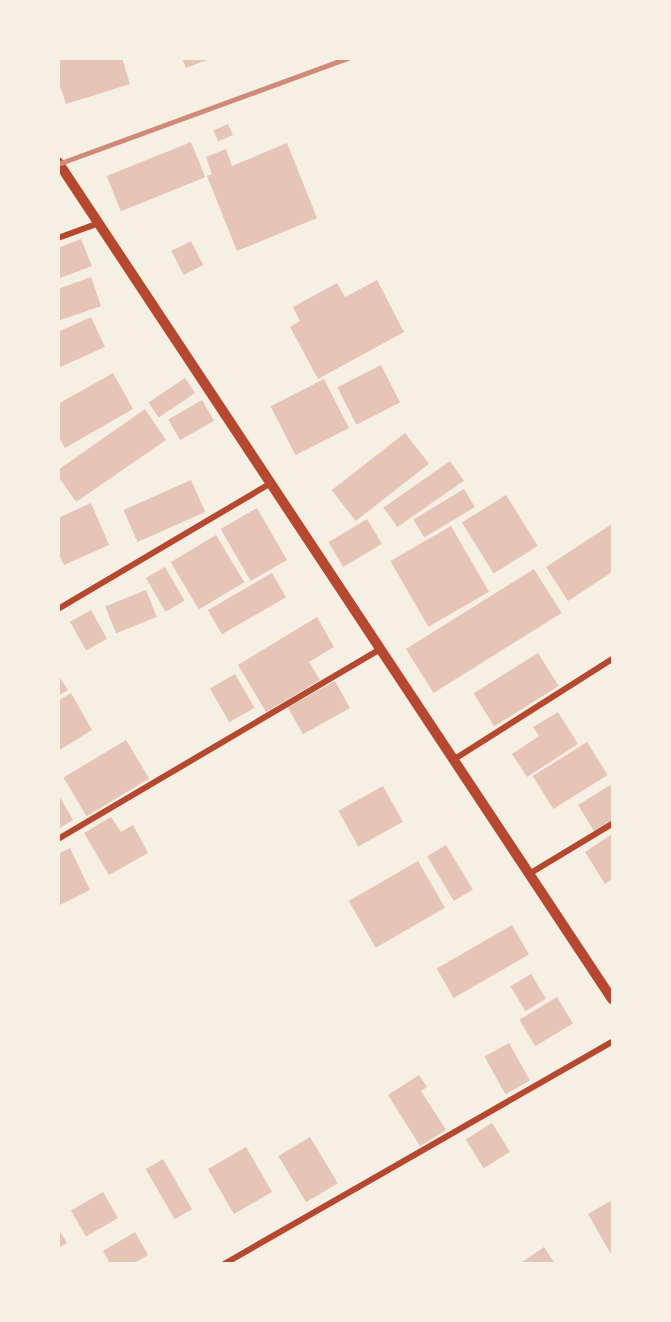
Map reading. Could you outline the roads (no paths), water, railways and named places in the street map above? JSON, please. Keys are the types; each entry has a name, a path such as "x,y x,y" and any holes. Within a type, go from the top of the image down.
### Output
{"street":[{"path":"58,162 612,999"},
{"path":"58,238 99,223"},
{"path":"58,609 271,483"},
{"path":"58,839 381,649"},
{"path":"453,760 612,659"},
{"path":"530,874 612,824"},
{"path":"224,1263 612,1042"}],"railway":[{"path":"58,164 348,58"}]}
